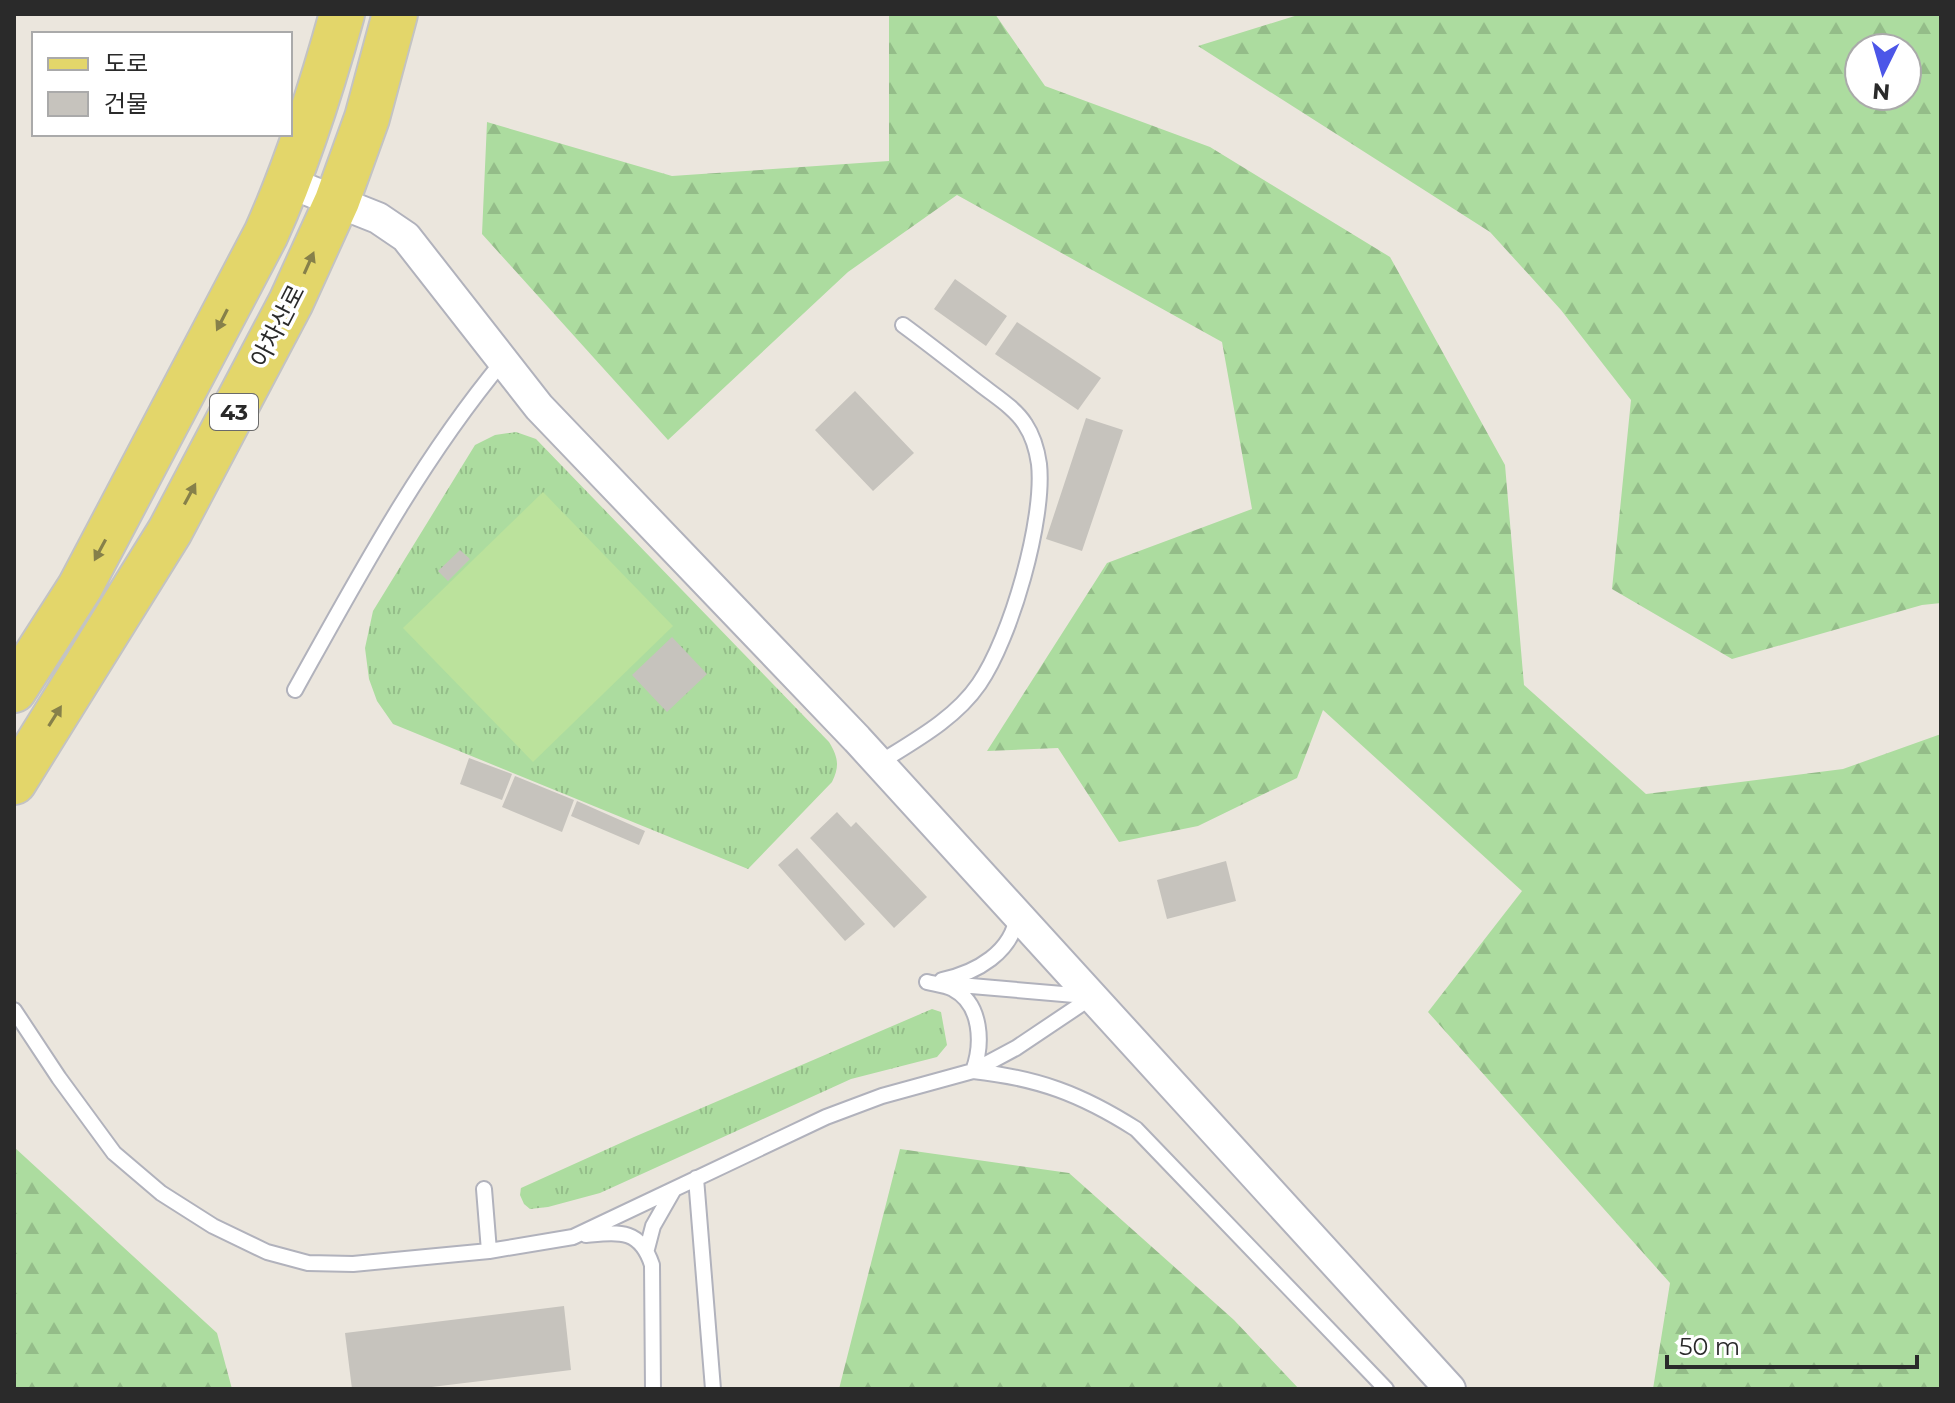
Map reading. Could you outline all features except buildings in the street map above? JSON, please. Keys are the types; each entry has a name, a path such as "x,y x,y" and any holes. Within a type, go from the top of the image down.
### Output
{"main road":[{"name":"43","path":"14,690 80,587 266,234 290,183 342,14"},
{"name":"아차산로","path":"14,782 170,531 291,302 337,201 367,118 395,14"},
{"path":"317,102 367,118"},
{"path":"176,407 222,434"}],"street":[{"path":"290,183 378,218 406,237 539,407 879,763 1450,1389"}],"lane":[{"path":"879,763 942,721 979,684 1011,613 1030,549 1040,484 1034,442 1023,421 1001,400 903,325"},
{"path":"295,690 418,476 467,405 503,361"},
{"path":"927,982 968,973 985,963 1004,946 1016,929 1017,914"},
{"path":"927,982 1092,997"},
{"path":"927,982 953,988 967,1001 977,1019 980,1038 973,1071"},
{"path":"573,1237 826,1117 882,1096 973,1071 1016,1048 1092,997"},
{"path":"14,1010 114,1153 161,1193 213,1226 267,1252 308,1263 353,1264 489,1251 618,1232 635,1238 647,1249 652,1265 653,1389"},
{"path":"973,1071 1016,1076 1063,1090 1104,1109 1136,1129 1386,1389"},
{"path":"696,1178 713,1389"},
{"path":"647,1249 653,1226 675,1188"},
{"path":"484,1189 489,1251"}],"green space":[{"path":"889,14 995,14 1045,86 1210,147 1390,257 1505,465 1524,685 1646,794 1843,769 1941,734 1941,1389 1653,1389 1670,1283 1428,1012 1522,891 1323,710 1297,778 1198,826 1119,842 1058,748 987,751 1107,563 1252,509 1222,342 957,195 848,272 668,440 482,234 487,122 672,176 889,161"},
{"path":"1301,14 1941,14 1941,603 1922,605 1732,659 1612,589 1631,400 1561,310 1490,232 1198,46"},
{"path":"516,432 536,439 832,747 837,766 832,782 748,869 393,724 377,701 369,679 365,648 373,611 475,445 495,435"},
{"path":"543,492 673,626 533,762 403,628"},
{"path":"932,1009 941,1012 947,1045 937,1057 851,1079 600,1193 548,1207 530,1209 524,1204 521,1188"},
{"path":"14,1147 217,1333 232,1389 14,1389"},
{"path":"900,1149 1069,1173 1234,1320 1299,1389 839,1389"}]}
